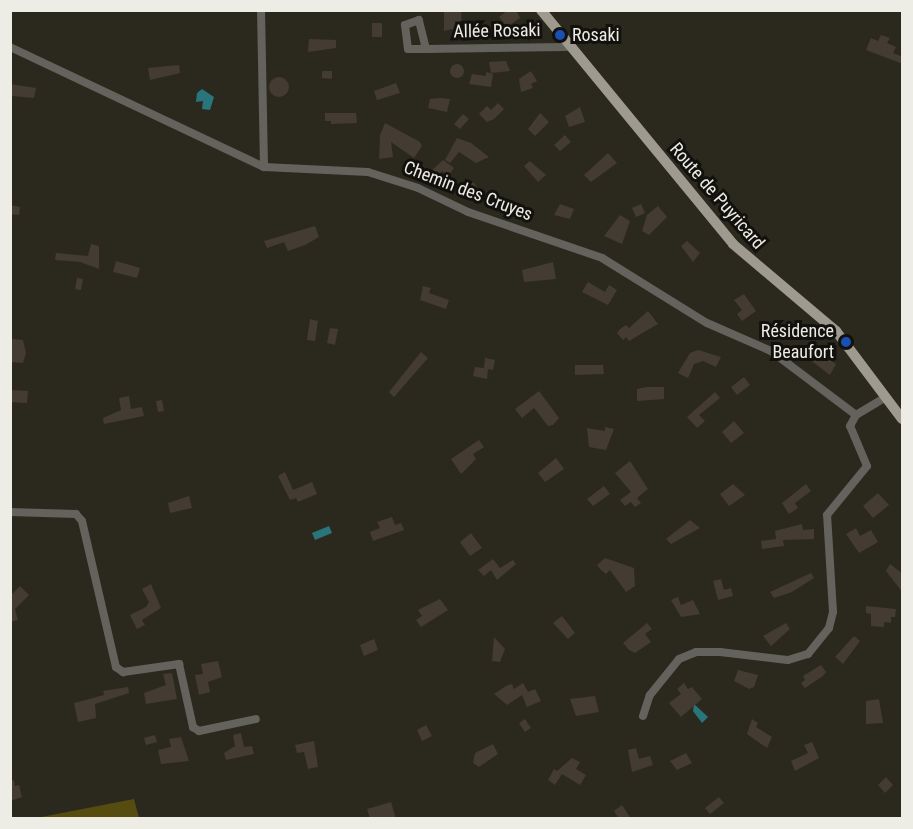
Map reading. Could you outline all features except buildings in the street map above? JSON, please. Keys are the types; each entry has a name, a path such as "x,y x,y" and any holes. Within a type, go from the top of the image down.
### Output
{"main road":[{"name":"Route de Puyricard","path":"541,10 568,46 733,244 836,331 903,419"}],"street":[{"path":"261,10 264,167"},
{"name":"Allée Rosaki","path":"426,49 568,46"},
{"name":"Chemin des Cruyes","path":"10,47 264,167 368,172 418,188 468,212 602,258 707,323 771,351 856,415"},
{"path":"643,716 650,694 679,659 696,652 788,660 808,654 829,627 833,612 827,515 867,466 850,426 856,415 886,397"},
{"path":"10,512 76,514 82,521 116,667 123,672 179,664 193,727 199,730 256,719"}],"shaded area":[{"path":"134,799 139,818 36,818"}],"water":[{"path":"202,89 214,97 210,110 202,109 203,101 196,102 197,93"},
{"path":"329,526 332,533 315,540 312,533"},
{"path":"694,704 708,717 702,723 693,711"}],"place":[{"name":"Rosaki","path":"560,35"},
{"name":"Résidence Beaufort","path":"846,342"}]}
